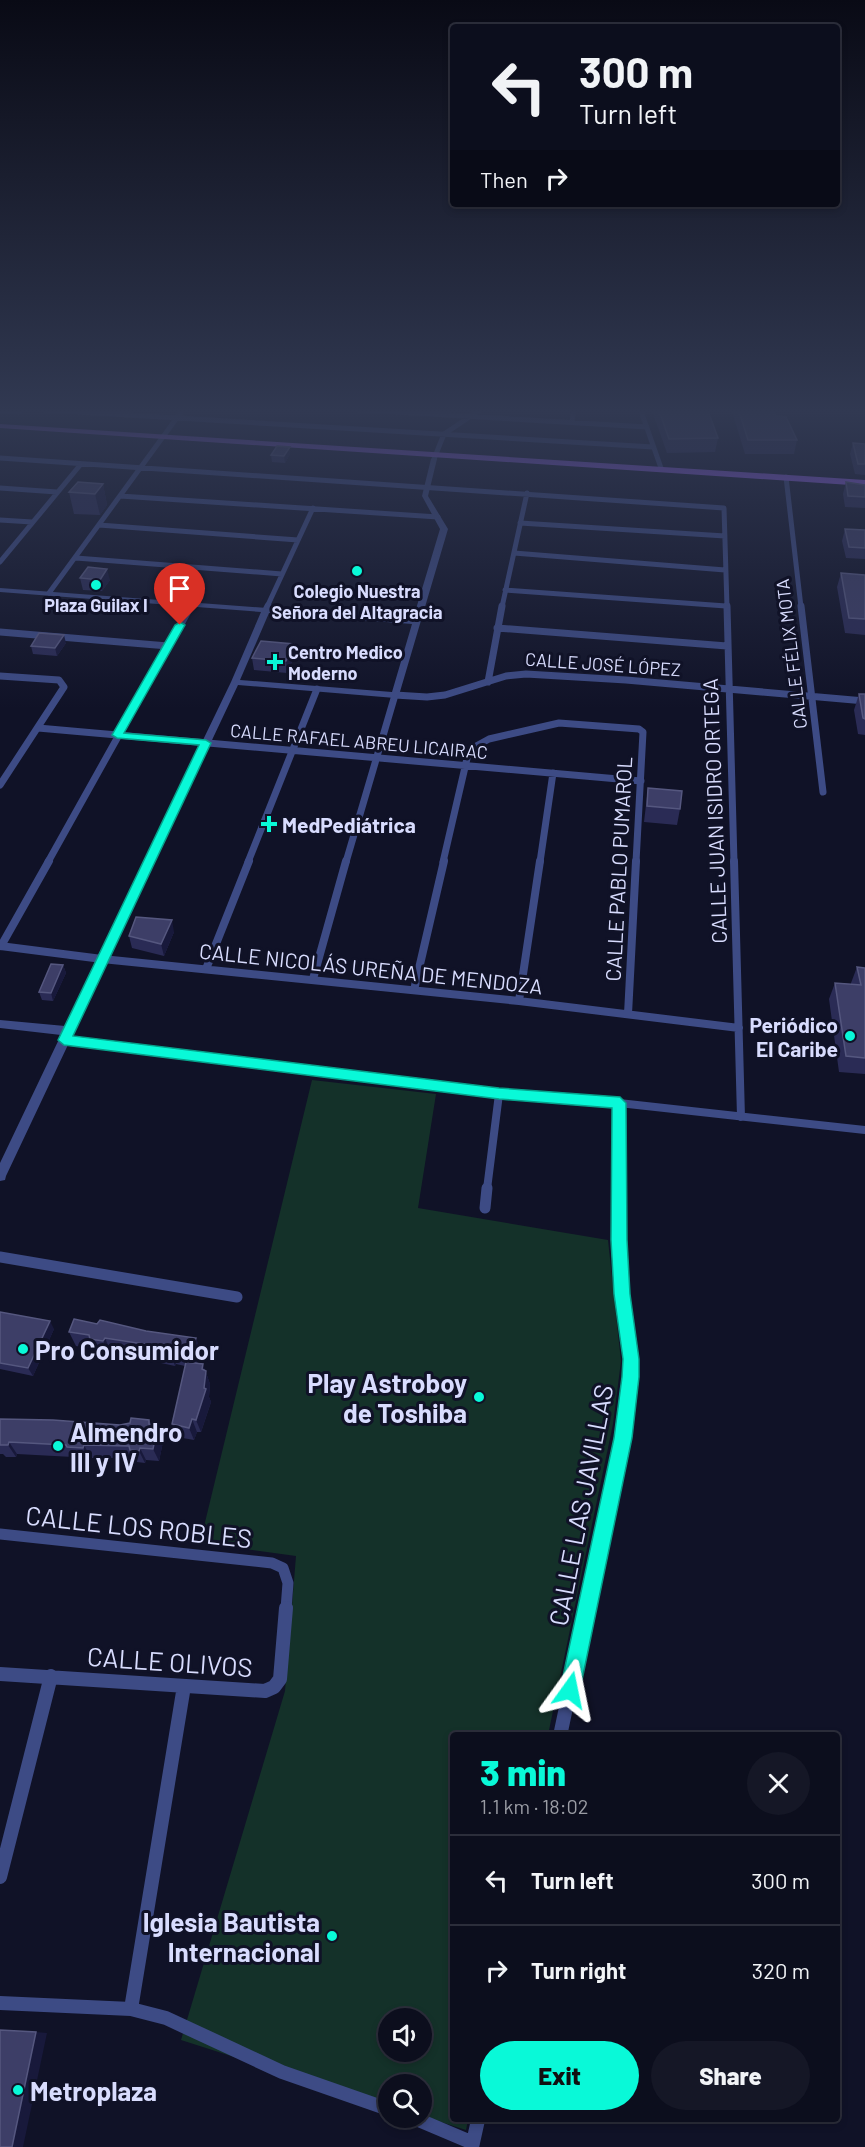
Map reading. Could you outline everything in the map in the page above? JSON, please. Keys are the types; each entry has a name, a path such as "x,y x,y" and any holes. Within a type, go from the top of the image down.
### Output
{"street":[{"path":"0,562 44,508"},
{"path":"49,594 111,508"},
{"path":"0,1176 235,682 313,508"},
{"path":"316,508 438,517"},
{"path":"313,979 375,758 444,529 431,508"},
{"path":"488,682 497,628 523,508"},
{"name":"CALLE JUAN ISIDRO ORTEGA","path":"724,508 741,1117"},
{"name":"CALLE FÉLIX MOTA","path":"789,508 823,792"},
{"path":"0,520 32,522"},
{"path":"520,523 725,536"},
{"path":"99,525 298,540"},
{"path":"514,554 725,570"},
{"path":"76,558 282,574"},
{"path":"0,590 417,622"},
{"path":"506,590 726,606"},
{"path":"0,946 192,604"},
{"path":"497,628 727,646"},
{"path":"0,632 168,646"},
{"name":"CALLE JOSÉ LÓPEZ","path":"235,682 427,697 506,676 567,675 865,701"},
{"path":"0,676 59,680 64,687 0,785"},
{"path":"207,969 317,689"},
{"name":"CALLE PABLO PUMAROL","path":"465,766 469,750 482,742 550,724 570,723 639,729 643,732 628,1014"},
{"name":"CALLE RAFAEL ABREU LICAIRAC","path":"38,728 641,781"},
{"path":"414,990 465,766"},
{"path":"519,1001 553,773"},
{"name":"CALLE NICOLÁS UREÑA DE MENDOZA","path":"0,946 102,959 519,1001 739,1028"},
{"path":"0,1024 67,1036 499,1094 620,1103 865,1130"},
{"path":"485,1208 499,1094"},
{"name":"CALLE LAS JAVILLAS","path":"561,1732 623,1438 630,1377 631,1359 622,1294 619,1240 620,1103"},
{"path":"0,1257 237,1297"},
{"name":"CALLE LOS ROBLES","path":"0,1534 273,1563"},
{"name":"CALLE OLIVOS","path":"0,1674 265,1691 274,1687 280,1679 288,1583 283,1568 273,1563"},
{"path":"0,1877 51,1676"},
{"path":"131,2009 184,1686"},
{"path":"0,2004 131,2009 175,2022 282,2072 378,2106"},
{"path":"432,2126 472,2145 478,2122"}],"green space":[{"path":"312,1080 436,1094 418,1208 608,1240 621,1361 613,1424 549,1732 450,1732 450,2122 468,2122 466,2130 432,2119 432,2074 378,2074 378,2103 181,2040 285,1691 296,1556 200,1543"}],"building":[{"path":"845,529 865,530 865,548 849,547"},
{"path":"88,567 107,569 100,580 80,578"},
{"path":"841,573 865,575 865,619 849,618"},
{"path":"39,633 64,635 55,648 31,646"},
{"path":"261,641 294,644 286,661 252,658"},
{"path":"859,694 865,694 865,719 863,718"},
{"path":"648,788 682,791 680,809 647,806"},
{"path":"136,917 172,920 161,944 129,936"},
{"path":"51,964 63,965 51,993 39,992"},
{"name":"Periódico El Caribe","path":"857,967 865,968 865,1058 846,1056 835,983 861,985"},
{"name":"Pro Consumidor","path":"0,1312 50,1321 28,1368 0,1363"},
{"path":"74,1319 97,1324 100,1320 146,1331 196,1338 190,1355 171,1350 170,1353 156,1349 157,1346 105,1338 103,1341 90,1339 89,1335 69,1332"},
{"path":"186,1362 203,1364 202,1369 206,1371 204,1388 206,1389 196,1420 192,1419 189,1428 172,1424"},
{"path":"131,1418 149,1420 149,1424 158,1425 153,1449 140,1448 139,1451 130,1450 129,1446 84,1445 83,1448 9,1442 8,1445 0,1445 0,1419 120,1425 130,1423"},
{"name":"Metroplaza","path":"0,2030 36,2032 12,2147 0,2147"}],"place":[{"name":"Colegio Nuestra Señora del Altagracia","path":"357,571"},
{"name":"Plaza Guilax I","path":"96,585"},
{"name":"Centro Medico Moderno","path":"275,662"},
{"name":"MedPediátrica","path":"269,824"},
{"name":"Periódico El Caribe","path":"850,1036"},
{"name":"Pro Consumidor","path":"23,1349"},
{"name":"Play Astroboy de Toshiba","path":"479,1397"},
{"name":"Almendro III y IV","path":"58,1446"},
{"name":"Iglesia Bautista Internacional","path":"332,1936"},
{"name":"Metroplaza","path":"18,2090"}],"route":[{"path":"180,625 117,735 206,743 64,1040 499,1094 620,1103 619,1240 622,1294 631,1359 630,1377 623,1438 570,1690"}]}
